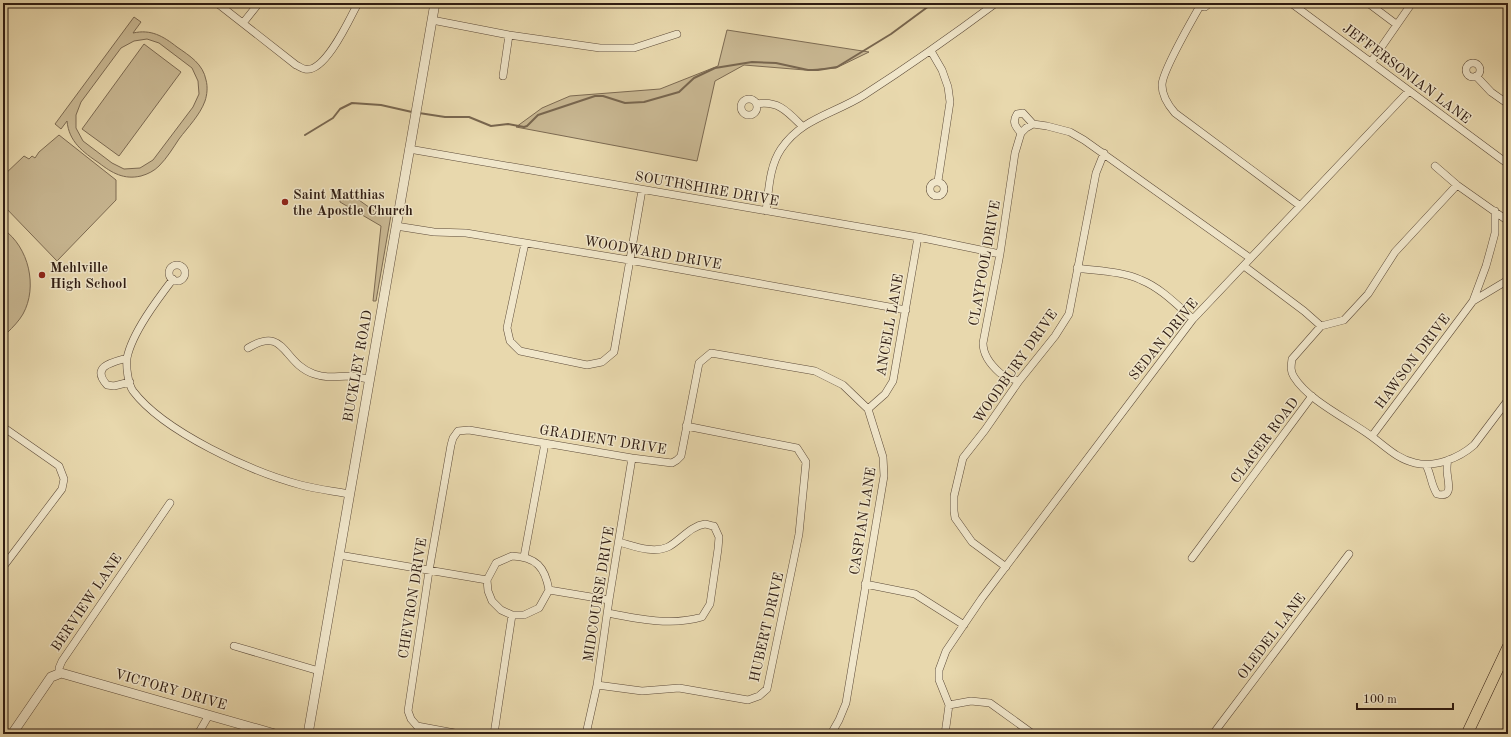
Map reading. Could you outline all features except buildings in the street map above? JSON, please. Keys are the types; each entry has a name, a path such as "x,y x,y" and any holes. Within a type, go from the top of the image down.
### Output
{"main road":[{"path":"1467,734 1505,664 1508,647"}],"street":[{"path":"217,3 296,65 305,70 314,68 322,62 342,35 358,3"},
{"path":"243,23 259,3"},
{"name":"BUCKLEY ROAD","path":"308,734 435,3"},
{"path":"766,211 773,166 780,150 802,126 862,96 932,51 996,3"},
{"path":"1210,3 1205,7 1198,4 1168,67 1162,84 1165,101 1175,113 1299,206"},
{"name":"JEFFERSONIAN LANE","path":"1291,3 1508,164"},
{"path":"1368,3 1396,24"},
{"path":"1371,62 1412,3"},
{"path":"432,20 509,35 600,48 634,48 677,34"},
{"path":"503,76 509,35"},
{"path":"932,51 942,70 948,87 950,102 938,181"},
{"path":"1476,76 1491,92 1508,104"},
{"name":"SEDAN DRIVE","path":"950,705 939,680 939,670 946,651 1006,567 1194,319 1409,91"},
{"path":"757,104 765,102 773,104 788,112 802,126"},
{"path":"1033,124 1023,113 1017,114 1014,118 1014,124 1021,133 1033,124 1048,126 1070,132 1104,153 1250,258"},
{"name":"CLAYPOOL DRIVE","path":"1019,382 1001,374 986,356 983,349 983,343 1000,254 1015,153 1021,133"},
{"name":"SOUTHSHIRE DRIVE","path":"409,149 918,237 1000,254"},
{"name":"WOODBURY DRIVE","path":"1006,567 972,542 955,518 954,503 963,458 1055,336 1069,314 1096,173 1104,153"},
{"path":"1435,166 1457,185 1508,221"},
{"path":"1244,266 1304,311 1321,326 1344,320 1368,294 1395,252 1457,185"},
{"path":"525,243 507,328 510,341 520,351 587,364 602,362 614,352 642,190"},
{"name":"HAWSON DRIVE","path":"1372,436 1473,301 1486,266 1495,233 1495,211"},
{"name":"WOODWARD DRIVE","path":"396,226 434,232 466,233 629,260 906,310"},
{"name":"ANCELL LANE","path":"868,410 885,394 893,381 918,237"},
{"path":"1077,268 1141,279 1155,288 1194,319"},
{"path":"173,279 139,327 127,358 132,390 152,410 180,430 214,450 250,468 302,485 349,494"},
{"name":"HAWSON DRIVE","path":"1473,301 1508,280"},
{"name":"CLAGER ROAD","path":"1192,558 1312,396 1297,382 1293,376 1290,366 1292,359 1321,326"},
{"path":"248,348 258,342 271,340 281,346 299,366 314,374 332,378 350,376 369,379"},
{"name":"CASPIAN LANE","path":"711,353 815,371 843,385 868,410 883,457 884,466 846,703 831,734"},
{"name":"GRADIENT DRIVE","path":"458,431 469,430 632,458 672,463 681,456 699,363 711,353"},
{"path":"127,358 108,363 102,370 101,374 107,385 114,386 130,382"},
{"path":"1312,396 1372,436 1391,452 1414,463 1426,465 1448,460 1462,454 1474,445 1508,400"},
{"name":"HUBERT DRIVE","path":"596,686 642,691 679,688 748,700 759,696 767,689 799,534 806,462 797,448 686,426"},
{"path":"3,427 59,466 64,479 62,489 3,567"},
{"name":"CHEVRON DRIVE","path":"458,431 453,438 451,445 429,571 408,711 411,719 418,726 460,734"},
{"path":"524,556 545,443"},
{"name":"MIDCOURSE DRIVE","path":"586,734 596,686 632,458"},
{"path":"1426,465 1431,473 1434,491 1437,494 1446,494 1449,487 1447,469 1448,460"},
{"name":"BERVIEW LANE","path":"12,734 51,677 59,673 59,668 62,661 170,503"},
{"path":"608,612 643,620 689,621 702,618 710,604 719,537 714,526 705,524 691,530 668,547 660,549 651,550 619,542"},
{"name":"OLEDEL LANE","path":"1213,734 1349,554"},
{"path":"339,555 487,580"},
{"path":"512,556 524,556 535,563 543,571 547,578 549,590 539,608 524,615 512,615 501,610 492,601 488,591 487,580 496,563 512,556"},
{"path":"865,584 915,594 964,625"},
{"path":"549,590 609,600"},
{"path":"494,734 512,615"},
{"path":"234,646 319,671"},
{"name":"VICTORY DRIVE","path":"59,673 65,673 275,734"},
{"path":"945,734 950,705 971,701 990,704 1033,734"},
{"path":"198,734 209,715"}],"shaded area":[{"path":"134,17 141,22 133,33 146,32 156,34 167,40 195,61 202,69 204,74 207,85 207,94 200,111 162,163 153,171 144,175 129,177 118,175 109,170 78,146 71,135 67,121 61,129 55,124","holes":["147,39 159,43 192,68 198,81 199,94 193,107 153,160 140,168 124,169 112,163 83,141 76,128 76,115 81,102 121,48 134,41"]},
{"path":"727,30 869,52 836,68 805,70 744,65 715,81 697,161 516,127 542,108 570,96 660,89 718,66"},
{"path":"144,44 181,72 119,156 82,129"},
{"path":"59,135 116,180 116,200 57,261 3,205 3,176 24,156 29,159 32,156 35,158 39,152"},
{"path":"349,193 380,215 388,213 391,215 376,301 373,301 381,226 340,202 340,198"},
{"path":"3,229 12,237 25,257 30,280 28,303 18,322 7,333 3,332"}],"waterway":[{"path":"419,113 445,117 469,117 491,126 508,124 524,127 538,115 595,96 603,96 625,103 644,102 679,92 694,78 715,68 752,62 776,63 808,70 837,67 891,34 933,3"},
{"path":"305,135 333,118 340,109 352,103 381,105 412,112"}],"place":[{"name":"Saint Matthias the Apostle Church","path":"285,202"},
{"name":"Mehlville High School","path":"42,275"}]}
